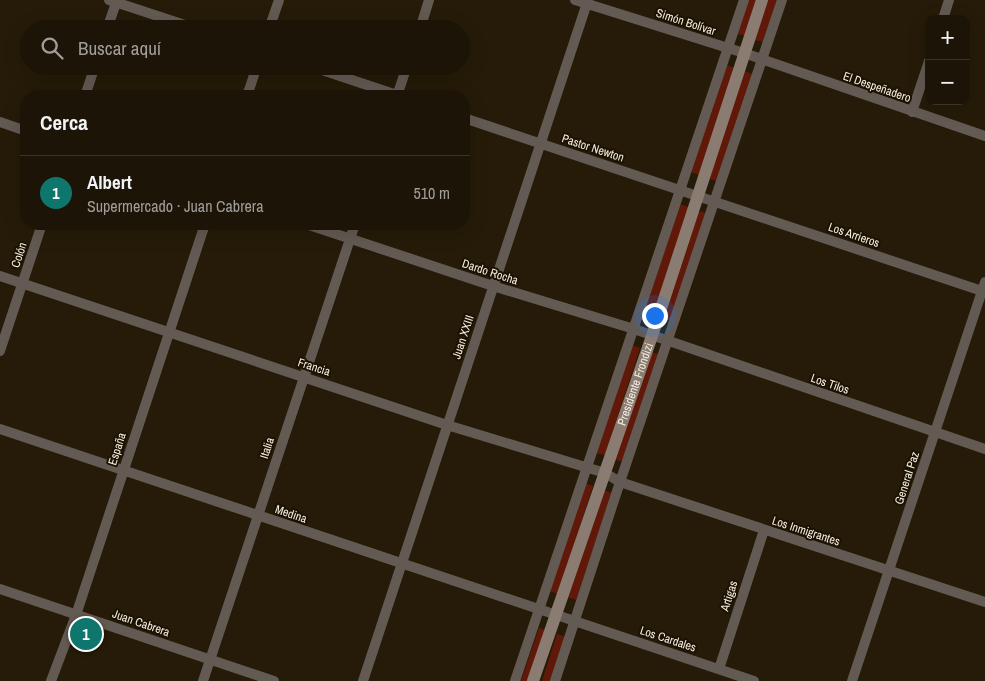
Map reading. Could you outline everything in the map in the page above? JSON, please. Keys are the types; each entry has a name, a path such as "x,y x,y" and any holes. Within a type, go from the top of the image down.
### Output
{"main road":[{"name":"Presidente Frondizi","path":"533,681 652,336 762,0"}],"street":[{"path":"272,20 278,0"},
{"path":"423,20 429,0"},
{"name":"Simón Bolívar","path":"575,0 587,2 762,60"},
{"name":"Presidente Frondizi","path":"515,681 744,0"},
{"name":"Presidente Frondizi","path":"555,681 782,0"},
{"path":"944,15 949,0"},
{"path":"109,20 114,1 170,20"},
{"name":"Juan XXIII","path":"363,681 587,2"},
{"name":"El Despeñadero","path":"762,60 985,136"},
{"path":"912,112 925,73"},
{"path":"87,90 92,75"},
{"path":"249,90 254,75"},
{"path":"336,75 380,90"},
{"path":"400,90 404,75"},
{"name":"Pastor Newton","path":"470,120 715,201"},
{"path":"0,122 20,129"},
{"name":"Los Arrieros","path":"715,201 984,289"},
{"name":"Colón","path":"0,351 40,230"},
{"name":"España","path":"51,681 76,614 203,230"},
{"name":"Dardo Rocha","path":"324,230 493,286 634,329 668,342"},
{"name":"Italia","path":"203,681 353,230"},
{"name":"Francia","path":"0,276 447,425 587,468 605,474 620,482"},
{"name":"General Paz","path":"852,681 984,289"},
{"name":"Los Tilos","path":"668,342 985,449"},
{"name":"Medina","path":"0,429 574,621"},
{"name":"Los Inmigrantes","path":"620,482 985,602"},
{"name":"Artigas","path":"719,670 764,530"},
{"name":"Juan Cabrera","path":"0,589 274,681"},
{"name":"Los Cardales","path":"574,621 754,681"}],"shaded area":[{"path":"747,0 757,0 745,36 736,33"},
{"path":"768,0 777,0 763,42 754,40"},
{"path":"726,65 735,68 699,175 691,172"},
{"path":"744,71 753,74 717,181 709,179"},
{"path":"680,204 689,207 653,314 644,312"},
{"path":"698,211 707,213 671,321 662,318"},
{"path":"632,345 640,348 605,455 596,453"},
{"path":"650,352 659,354 623,462 614,459"},
{"path":"585,483 593,486 558,594 549,591"},
{"path":"603,490 612,493 576,600 568,597"},
{"path":"539,628 547,630 531,681 521,681"},
{"path":"557,634 566,637 551,681 542,681"}],"place":[{"name":"Albert","path":"86,634"}]}
